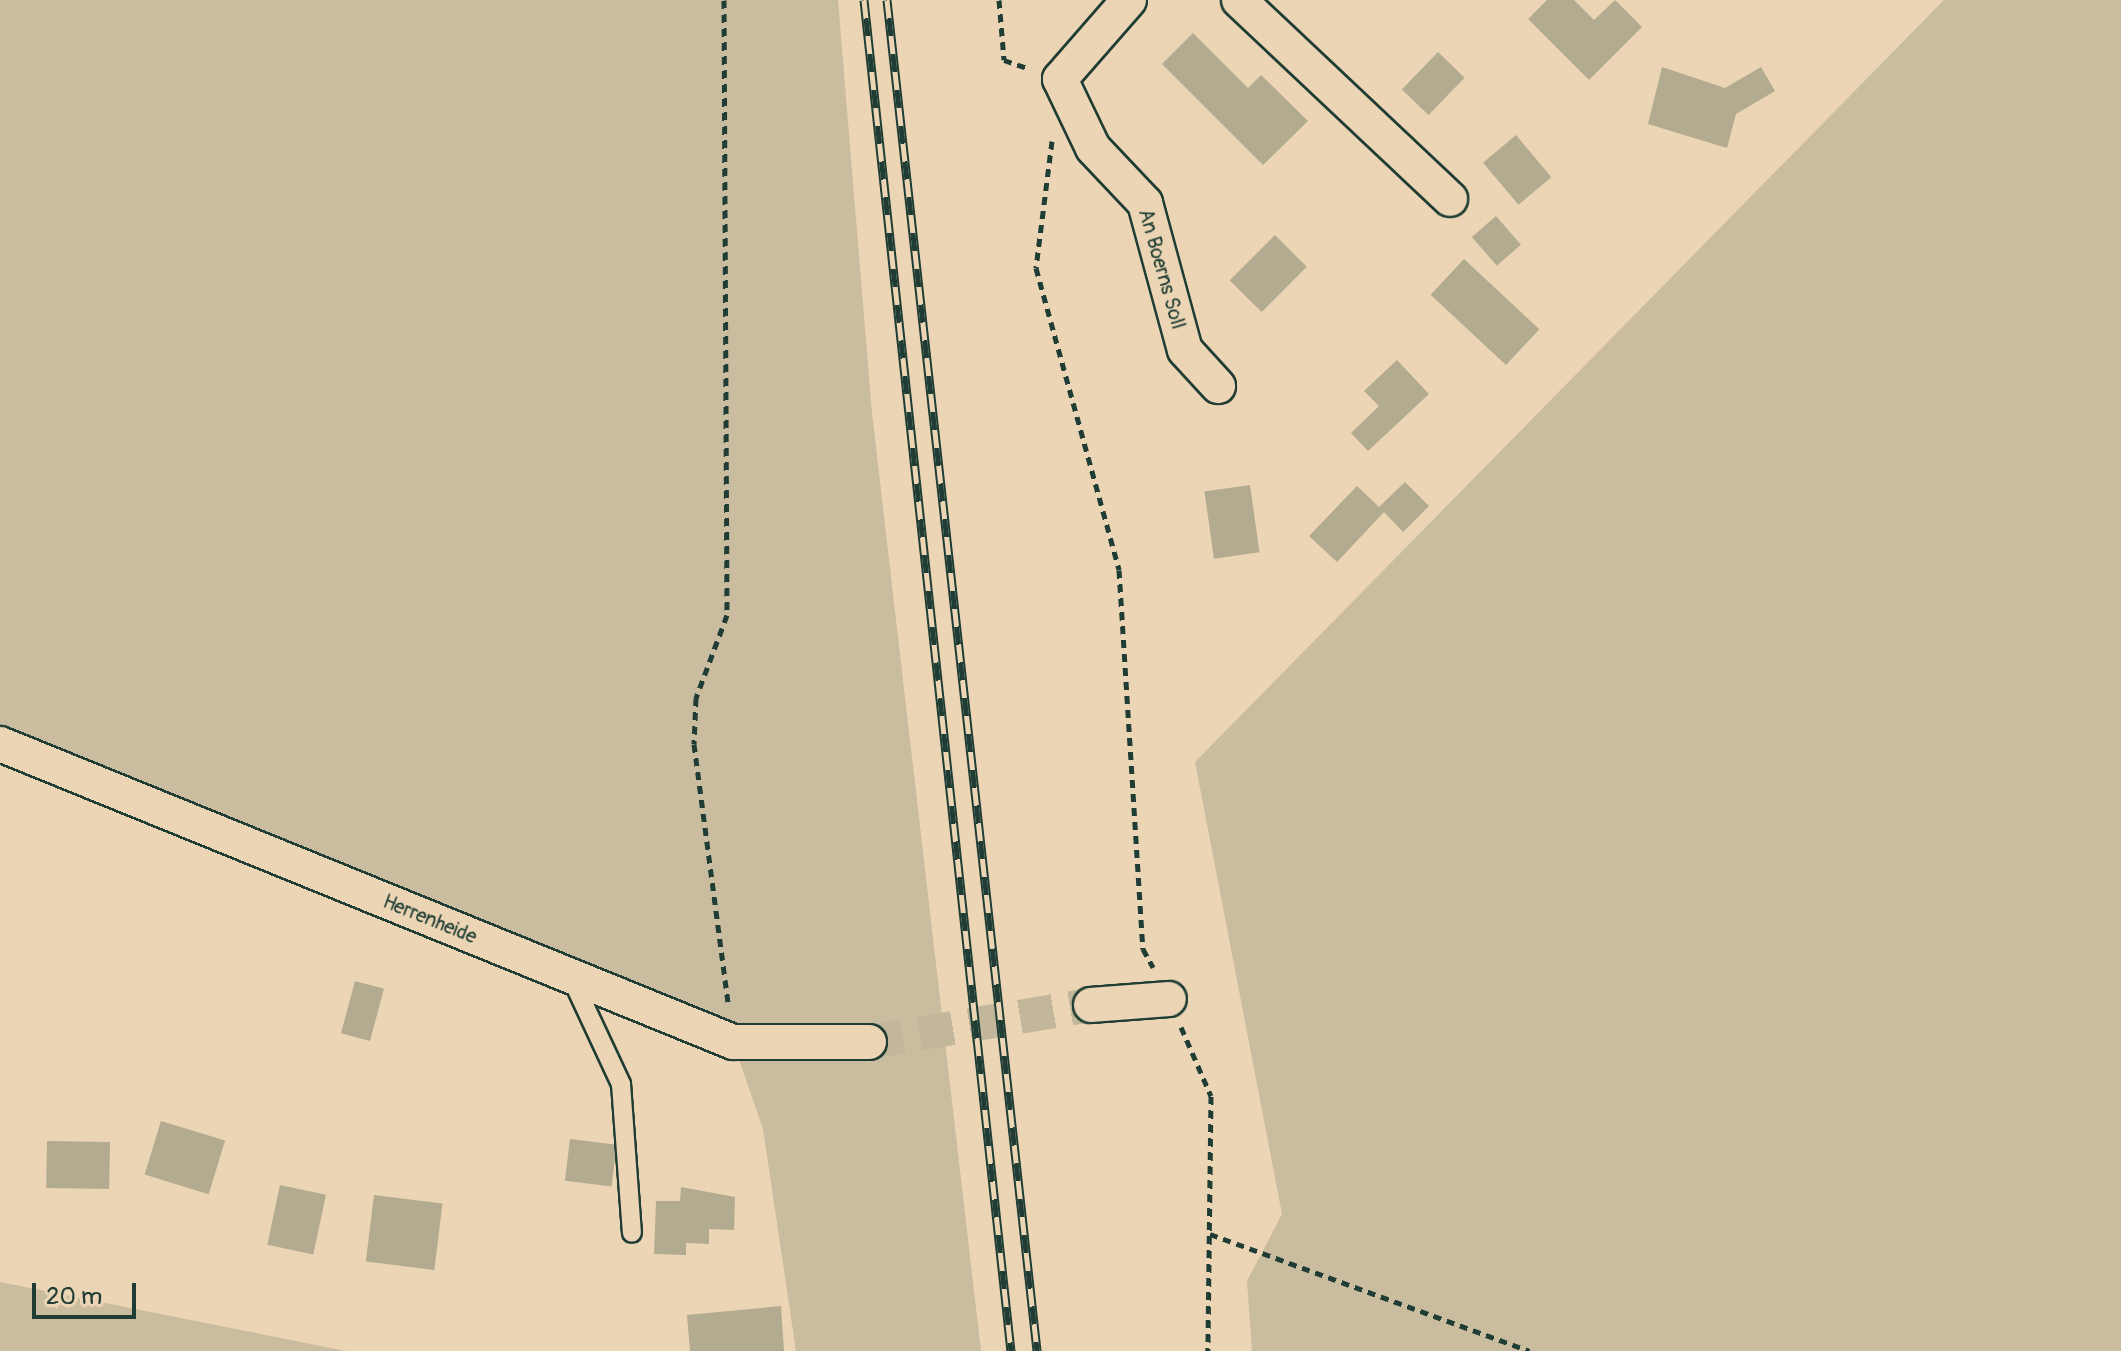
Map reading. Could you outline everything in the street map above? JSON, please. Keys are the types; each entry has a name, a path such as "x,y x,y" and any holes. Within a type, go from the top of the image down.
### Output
{"street":[{"path":"1060,79 1129,0"},
{"path":"1239,0 1450,199"},
{"name":"An Boerns Soll","path":"1060,79 1093,148 1145,203 1185,350 1218,386"},
{"name":"Herrenheide","path":"0,744 733,1042 869,1042"},
{"path":"1091,1005 1169,999"}],"lane":[{"path":"571,976 621,1084 632,1233"}],"path":[{"path":"724,0 727,615 696,698 694,744 733,1042"},
{"path":"999,0 1004,60 1060,79 1036,268 1119,570 1143,949 1169,999 1211,1096 1208,1351"},
{"path":"1210,1234 1529,1351"}],"shaded area":[{"path":"0,0 838,0 872,413 981,1351 796,1351 763,1129 733,1042 0,744"},
{"path":"1944,0 2121,0 2121,1351 1252,1351 1247,1281 1282,1214 1195,762"},
{"path":"0,1282 346,1351 0,1351"}],"building":[{"path":"1547,0 1574,0 1594,20 1615,0 1642,27 1589,80 1528,19"},
{"path":"1193,33 1248,88 1261,75 1308,121 1263,165 1162,64"},
{"path":"1438,52 1465,78 1428,115 1402,89"},
{"path":"1662,67 1725,88 1761,67 1775,91 1736,114 1727,148 1648,124"},
{"path":"1516,135 1551,177 1518,205 1483,163"},
{"path":"1496,216 1521,245 1497,266 1472,237"},
{"path":"1275,235 1307,267 1262,312 1230,280"},
{"path":"1464,259 1539,329 1506,365 1431,295"},
{"path":"1397,360 1429,394 1368,451 1351,433 1379,406 1364,391"},
{"path":"1405,482 1429,506 1403,532 1384,512 1337,562 1309,536 1357,486 1379,507"},
{"path":"1250,485 1259,552 1214,559 1204,491"},
{"path":"355,981 384,989 370,1041 341,1033"},
{"path":"161,1121 225,1141 209,1194 145,1175"},
{"path":"570,1139 617,1145 612,1186 565,1181"},
{"path":"47,1141 110,1142 109,1189 46,1188"},
{"path":"280,1185 326,1195 313,1254 267,1245"},
{"path":"681,1187 735,1197 734,1230 709,1229 709,1244 686,1243 686,1255 654,1254 656,1201 680,1201"},
{"path":"374,1195 442,1203 434,1270 366,1262"},
{"path":"781,1306 784,1351 690,1351 687,1315"}],"tunnel":[{"path":"869,1042 1091,1005"}],"railway":[{"path":"864,0 1011,1351"},
{"path":"887,0 1037,1351"}]}
